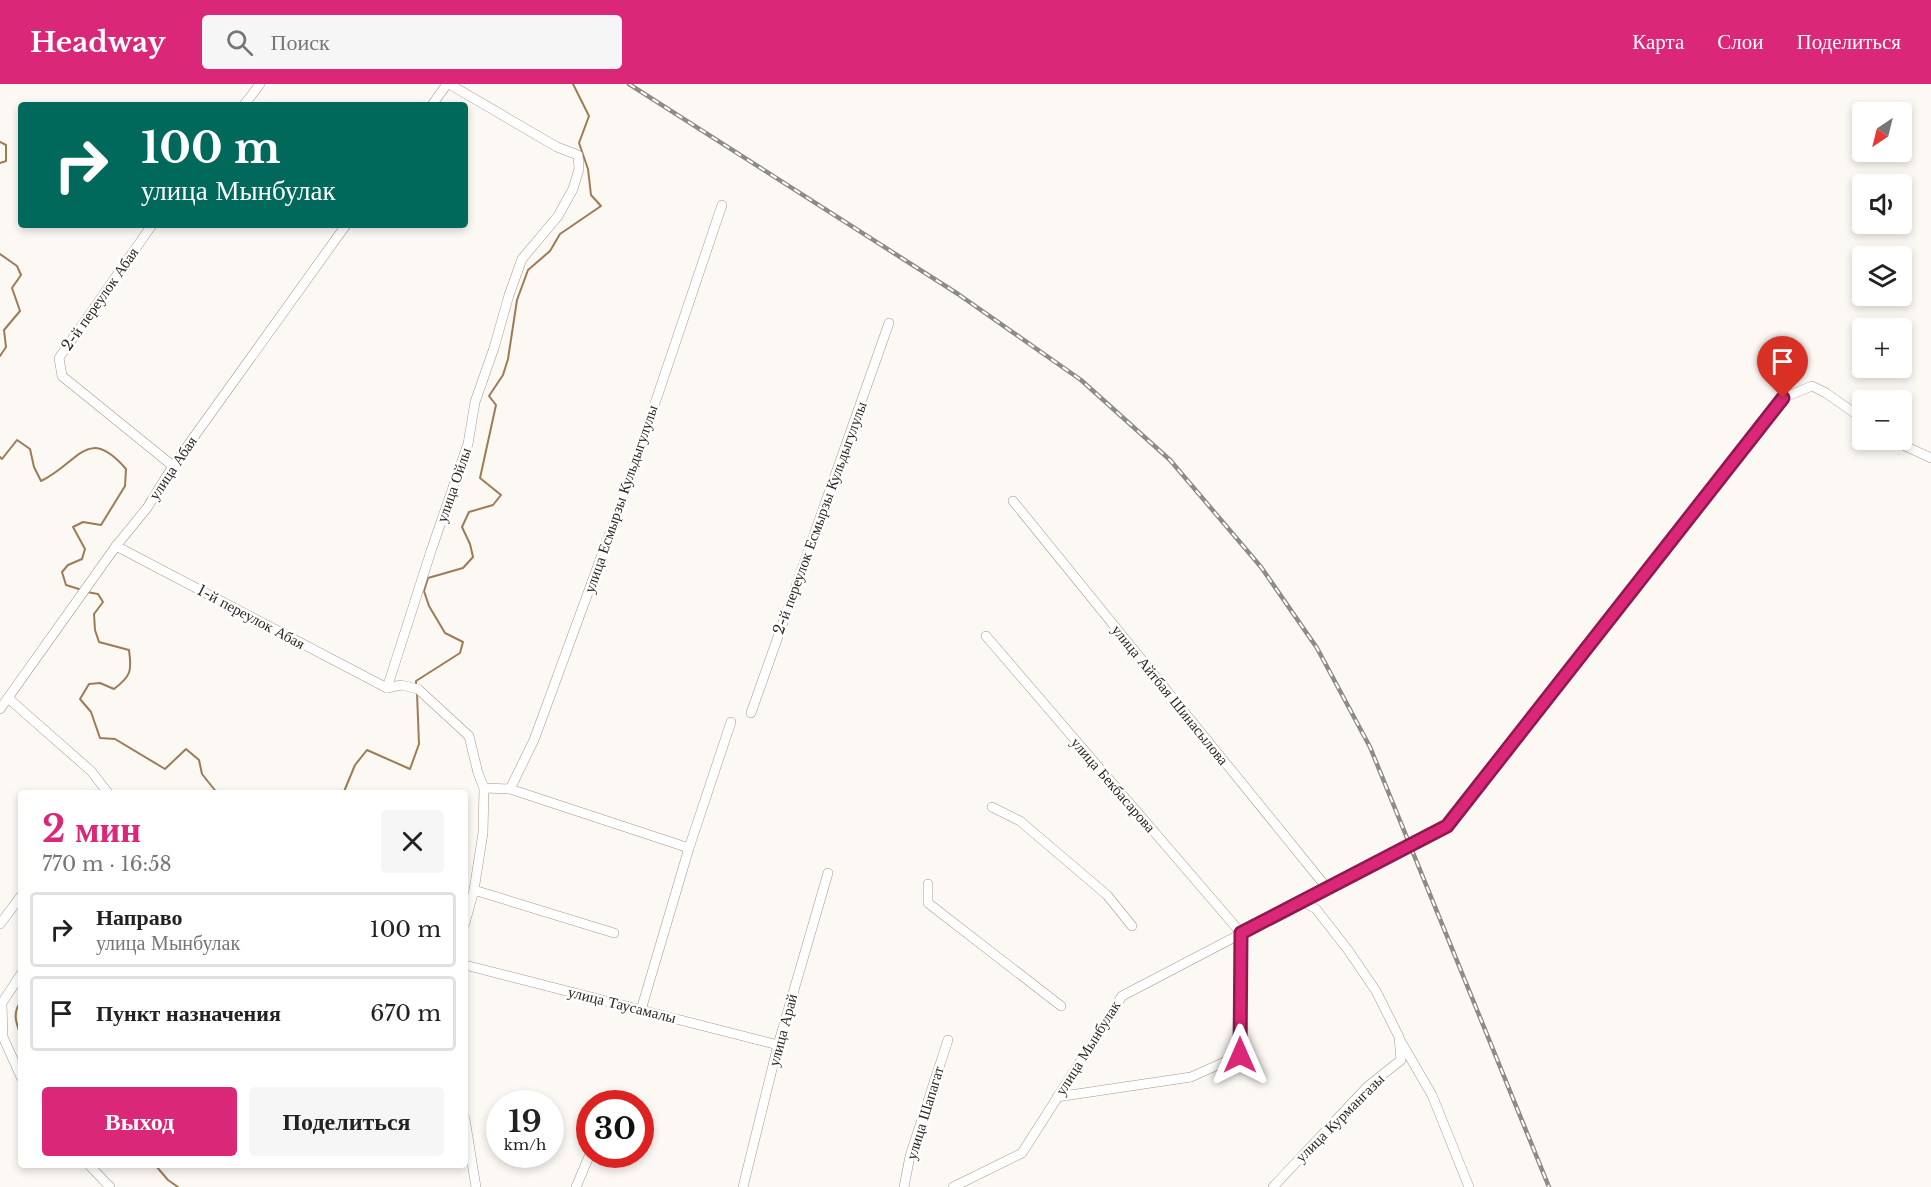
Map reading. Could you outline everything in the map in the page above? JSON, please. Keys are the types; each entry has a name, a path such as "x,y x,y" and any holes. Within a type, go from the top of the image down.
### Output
{"street":[{"path":"246,102 260,84"},
{"path":"434,102 448,84"},
{"name":"улица Ойлы","path":"387,688 468,444 475,402 494,348 508,295 522,259 558,216 573,189 579,169 578,155 557,147 448,84"},
{"name":"улица Есмырзы Кульдыгулулы","path":"510,789 534,740 626,492 722,205"},
{"name":"2-й переулок Абая","path":"150,228 59,358 62,376 173,466"},
{"name":"улица Абая","path":"0,709 116,546 147,508 173,466 344,228"},
{"name":"2-й переулок Есмырзы Кульдыгулулы","path":"751,713 889,323"},
{"name":"улица Мынбулак","path":"952,1187 1022,1153 1122,996 1447,826 1783,398 1812,386 1852,411"},
{"path":"1912,449 1931,458"},
{"name":"улица Айтбая Шинасылова","path":"1012,501 1327,888"},
{"name":"1-й переулок Абая","path":"116,546 387,688"},
{"name":"улица Бекбасарова","path":"986,636 1241,933"},
{"path":"387,688 401,686 418,689 469,736 484,788 483,833 468,912"},
{"path":"8,698 91,771 106,790"},
{"path":"641,1010 689,848 731,722"},
{"path":"484,788 510,789 689,848"},
{"path":"992,807 1020,821 1107,895 1132,926"},
{"name":"улица Арай","path":"743,1187 778,1045 828,873"},
{"path":"928,884 928,903 1061,1006"},
{"path":"474,890 614,933"},
{"path":"0,924 18,900"},
{"path":"1302,901 1316,909 1377,991 1399,1037 1432,1095 1466,1185"},
{"path":"1058,1097 1191,1077 1240,1055 1241,933"},
{"name":"улица Таусамалы","path":"468,966 778,1045"},
{"path":"18,979 2,1003 3,1037 18,1070"},
{"name":"улица Курмангазы","path":"1273,1187 1367,1087 1401,1060 1399,1037"},
{"name":"улица Шапагат","path":"904,1187 910,1156 948,1040"},
{"path":"468,1138 476,1187"},
{"path":"92,1168 110,1187"},
{"path":"576,1187 584,1168"}],"waterway":[{"path":"416,684 416,681 460,653 463,642 445,633 429,606 424,591 428,578 463,568 473,557 462,527 469,512 493,505 501,495 480,478 496,405 489,396 503,375 508,359 517,300 528,270 550,251 560,234 601,206 591,195 588,169 579,143 589,116 573,84"},
{"path":"0,142 6,145 6,161 0,163"},
{"path":"0,254 17,266 21,275 12,288 20,311 4,330 6,347 0,356"},
{"path":"0,457 2,459 17,440 30,449 34,467 41,481 83,451 92,448 102,449 126,469 125,486 101,525 83,522 73,527 85,549 82,559 68,565 62,572 66,585 82,590"},
{"path":"87,592 98,594 103,602 94,614 95,630 99,642 129,650 130,657 129,672 120,684 114,689 100,683 89,684 80,699 91,712 100,738 115,739 165,769 186,749 199,760 202,774 215,790"},
{"path":"345,790 355,765 367,750 410,769 419,744 417,693"},
{"path":"18,1005 16,1014 18,1028"},
{"path":"158,1168 178,1187"}],"railway":[{"path":"629,84 958,294 1081,380 1170,460 1261,567 1317,648 1370,747 1549,1187"}],"route":[{"path":"1240,1055 1241,933 1447,826 1783,398"}]}
